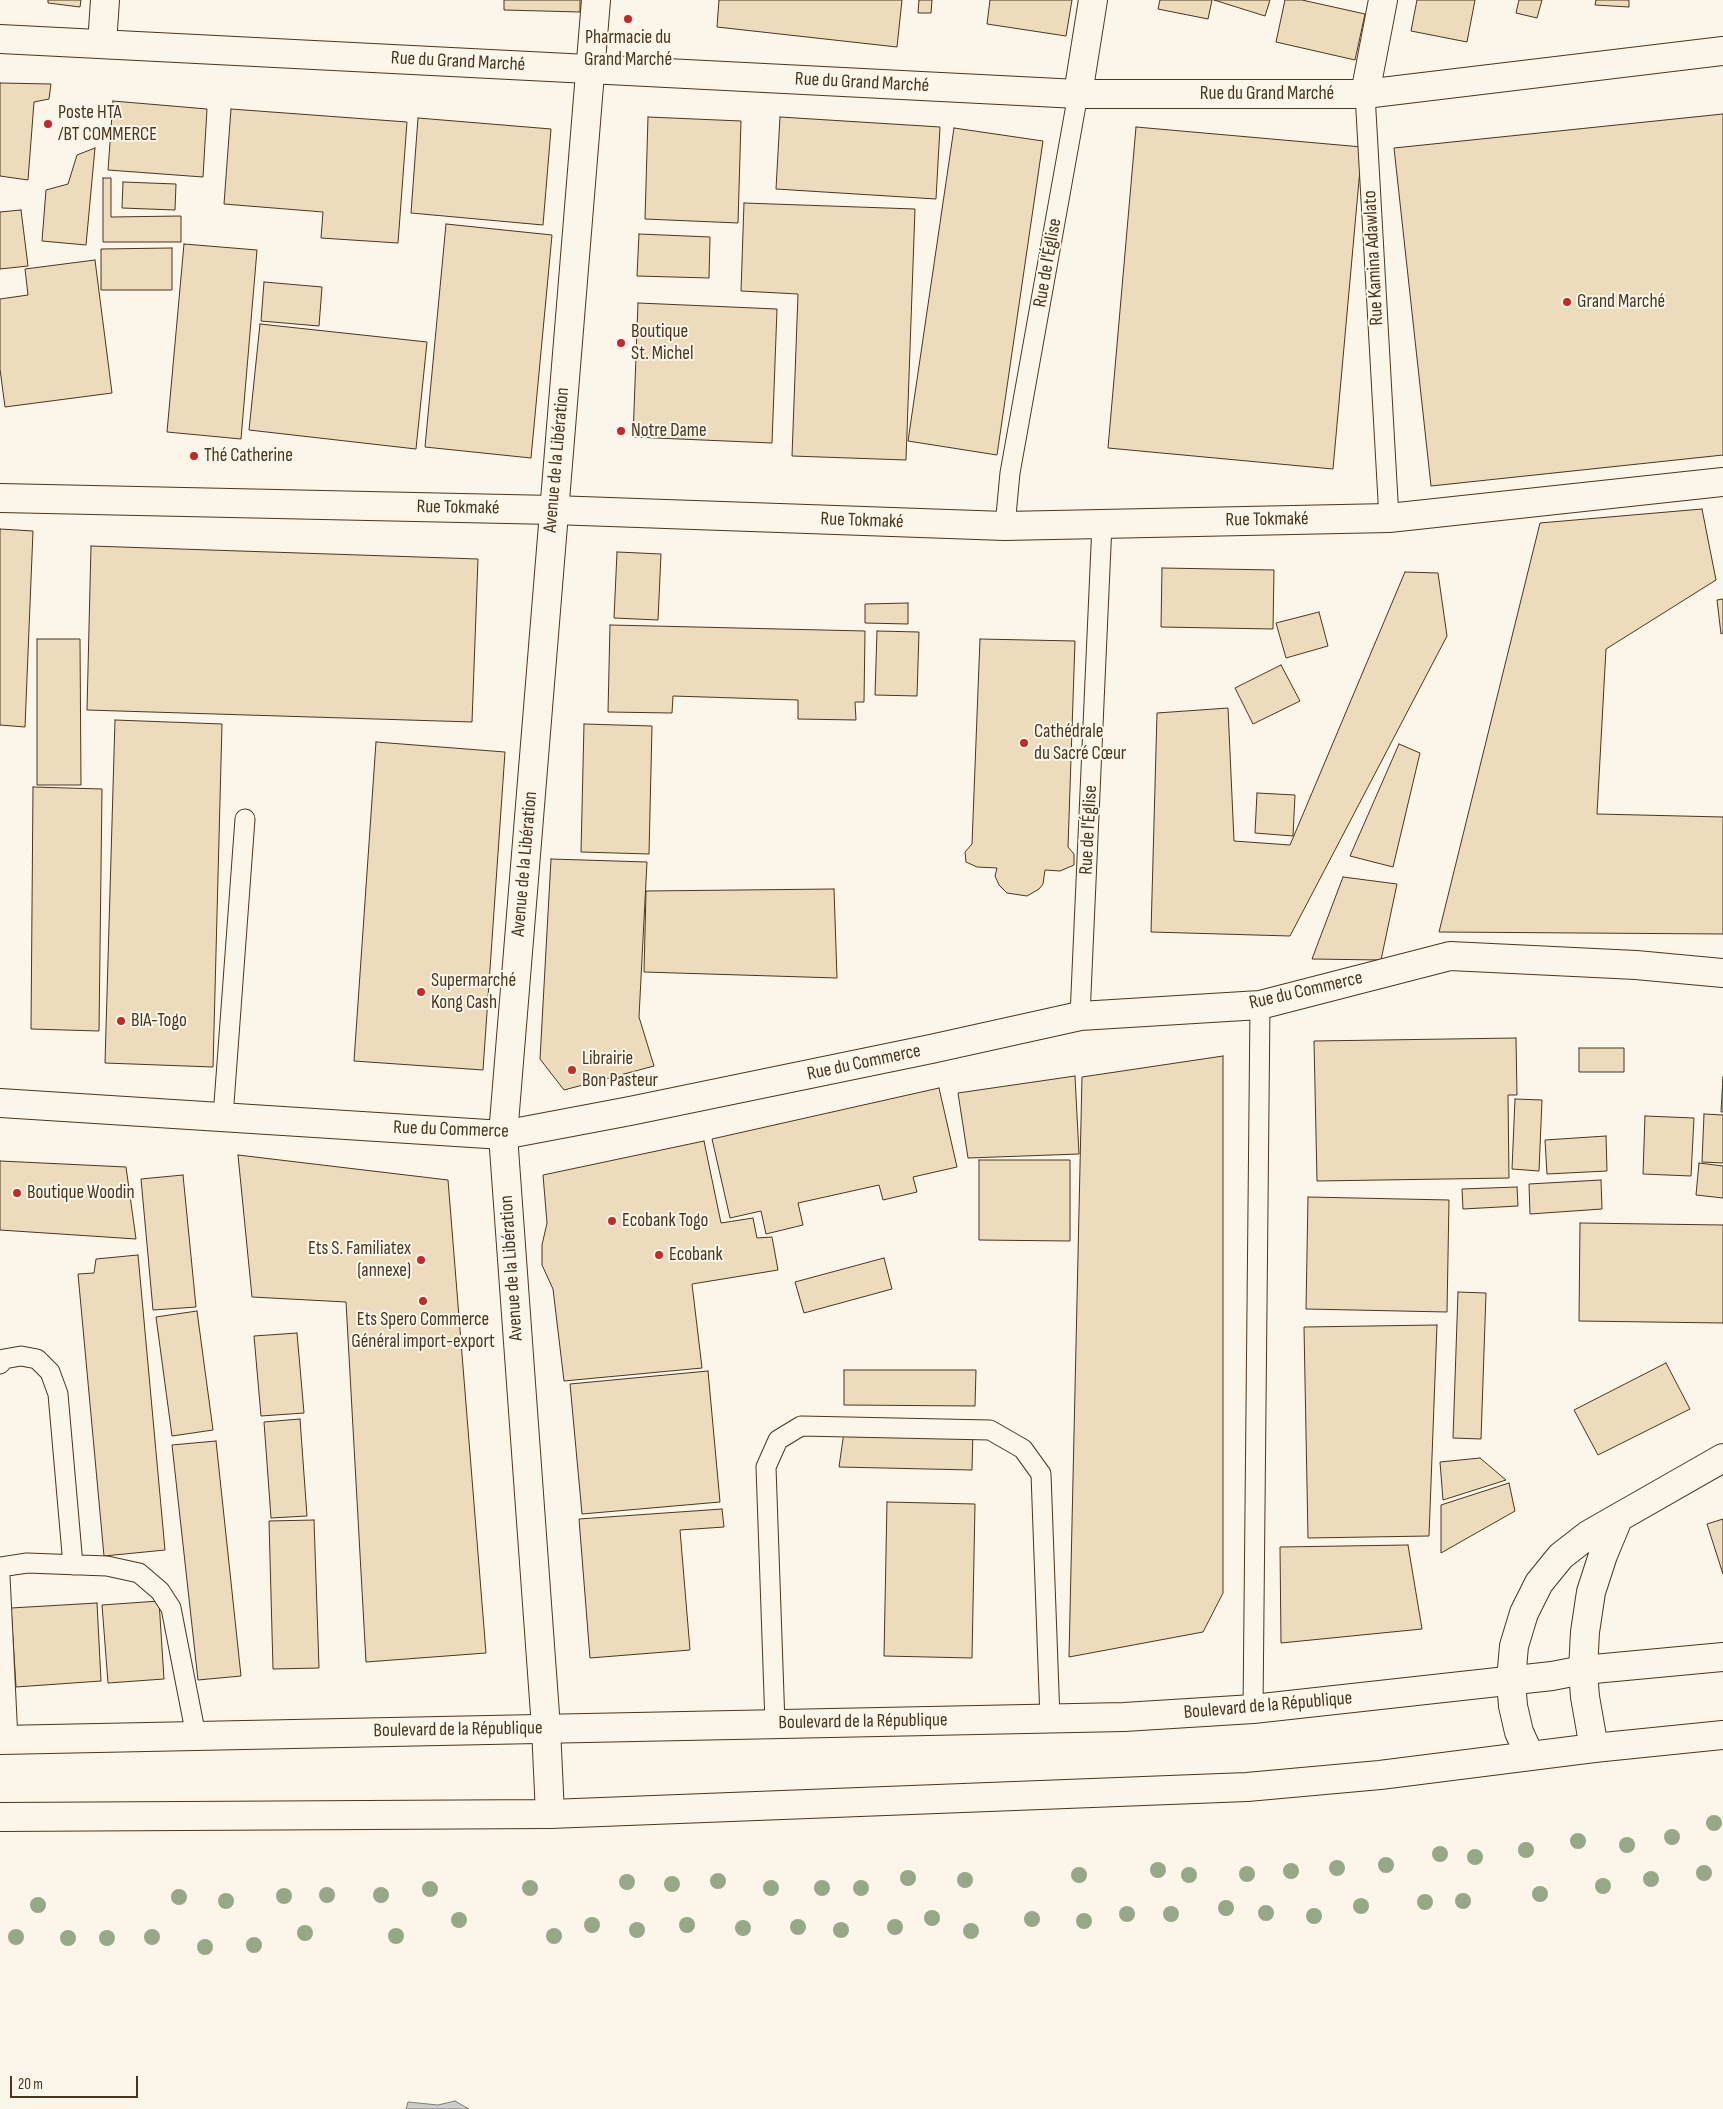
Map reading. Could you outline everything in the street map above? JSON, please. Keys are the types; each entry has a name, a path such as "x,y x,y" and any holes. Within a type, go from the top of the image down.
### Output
{"main road":[{"path":"102,44 105,0"},
{"name":"Avenue de la Libération","path":"550,1814 546,1728 503,1135 596,0"},
{"name":"Rue de l'Église","path":"1078,94 1092,0"},
{"name":"Rue Kamina Adawlato","path":"1365,94 1383,0"},
{"name":"Rue du Grand Marché","path":"0,39 1078,94 1365,94 1723,51"},
{"name":"Rue Tokmaké","path":"0,498 553,510 1005,526 1390,518 1723,482"},
{"name":"Rue du Commerce","path":"0,1103 503,1135 931,1049 1080,1016 1260,1005 1450,956 1636,965 1723,973"},
{"path":"1530,1756 1519,1732 1513,1706 1511,1680 1514,1646 1522,1622 1540,1583 1561,1556 1588,1535 1723,1458"},
{"path":"1594,1748 1585,1697 1583,1670 1585,1632 1591,1592 1602,1555 1618,1519"},
{"name":"Boulevard de la République","path":"4,1740 1124,1717 1253,1709 1552,1676 1583,1670 1723,1656"},
{"path":"0,1818 550,1814 1247,1787 1380,1776 1594,1748 1723,1735"}],"lane":[{"name":"Rue de l'Église","path":"1005,526 1010,473 1078,94"},
{"name":"Rue Kamina Adawlato","path":"1365,94 1390,518"},
{"name":"Rue de l'Église","path":"1080,1016 1102,524"},
{"path":"223,1117 245,819"},
{"path":"1253,1709 1260,1005"},
{"path":"0,1364 4,1358 20,1356 37,1359 50,1372 58,1394 73,1565"},
{"path":"775,1724 766,1467 778,1440 800,1426 990,1430 1023,1449 1041,1474 1050,1719"},
{"path":"0,1567 28,1563 107,1566 139,1573 160,1591 171,1608 196,1736"},
{"path":"0,1576 4,1740"}],"shaded area":[{"path":"455,2101 469,2109 406,2109 408,2102 438,2105"}],"building":[{"path":"48,0 81,0 80,7 48,3"},
{"path":"504,0 580,0 580,12 504,10"},
{"path":"719,0 902,0 897,47 717,27"},
{"path":"919,0 932,0 931,13 918,13"},
{"path":"990,0 1072,0 1066,36 987,24"},
{"path":"1160,0 1212,0 1208,19 1158,9"},
{"path":"1214,0 1270,0 1265,16"},
{"path":"1285,0 1302,0 1365,14 1355,60 1276,42"},
{"path":"1417,0 1475,0 1467,42 1411,31"},
{"path":"1519,0 1542,0 1537,18 1516,13"},
{"path":"1596,0 1629,0 1629,7 1595,5"},
{"path":"0,83 51,84 49,99 34,102 28,180 0,176"},
{"path":"113,101 207,109 203,177 108,170"},
{"path":"231,109 407,122 398,243 321,238 323,212 224,204"},
{"name":"Grand Marché","path":"1723,114 1723,455 1431,486 1394,148"},
{"path":"648,117 741,121 738,223 645,219"},
{"path":"780,117 940,127 936,199 776,189"},
{"path":"418,118 551,129 543,225 411,213"},
{"path":"1136,127 1362,147 1333,469 1108,448"},
{"path":"954,128 1043,141 997,455 908,441"},
{"path":"95,148 86,245 42,241 46,190 68,184 77,155"},
{"path":"103,178 111,178 111,217 181,216 181,242 103,242"},
{"path":"123,182 176,184 175,210 122,208"},
{"path":"744,203 915,209 906,460 792,456 798,294 741,291"},
{"path":"21,210 28,266 0,269 0,212"},
{"path":"446,224 552,235 531,458 425,447"},
{"path":"639,234 710,237 709,278 637,276"},
{"path":"184,244 257,250 241,439 167,432"},
{"path":"172,248 172,290 101,290 101,249"},
{"path":"95,260 112,393 5,407 0,369 0,299 28,295 25,269"},
{"path":"264,282 322,287 319,326 261,321"},
{"path":"638,303 777,309 772,443 633,437"},
{"path":"260,324 427,342 416,449 249,430"},
{"path":"1702,509 1716,580 1606,649 1597,814 1723,817 1723,934 1439,932 1540,523"},
{"path":"0,529 33,531 25,727 0,725"},
{"path":"91,546 478,559 472,722 87,710"},
{"path":"617,552 661,554 658,620 614,618"},
{"path":"1162,568 1274,570 1273,629 1161,627"},
{"path":"1405,572 1438,573 1447,636 1290,936 1151,932 1157,713 1228,708 1234,841 1290,845"},
{"path":"1723,599 1723,633 1721,634 1717,600"},
{"path":"908,603 908,624 865,623 865,604"},
{"path":"1319,612 1328,646 1286,658 1276,623"},
{"path":"610,625 865,631 864,702 855,702 856,720 798,719 798,700 673,696 672,713 608,712"},
{"path":"877,631 919,632 917,696 875,695"},
{"path":"37,639 80,639 81,785 37,785"},
{"name":"Cathédrale du Sacré Cœur","path":"980,639 1075,641 1068,847 1074,854 1074,865 1060,871 1045,870 1043,884 1039,889 1027,896 1007,893 999,885 995,876 997,868 977,867 966,862 965,852 972,844"},
{"path":"1281,665 1300,701 1253,724 1235,688"},
{"path":"115,720 222,724 213,1067 105,1063"},
{"path":"584,724 652,726 649,854 581,852"},
{"path":"376,742 505,752 483,1070 354,1061"},
{"path":"1399,744 1420,753 1393,867 1350,856"},
{"path":"33,787 102,789 99,1031 31,1029"},
{"path":"1257,793 1295,795 1293,836 1255,833"},
{"path":"551,859 647,862 639,1017 654,1066 564,1090 540,1059"},
{"path":"1343,877 1397,884 1381,960 1312,959"},
{"path":"834,889 837,978 644,972 646,891"},
{"path":"1516,1038 1517,1095 1508,1095 1509,1178 1317,1181 1314,1041"},
{"path":"1579,1048 1624,1048 1624,1072 1579,1072"},
{"path":"1223,1056 1223,1593 1203,1632 1069,1657 1082,1077"},
{"path":"1075,1076 1079,1154 968,1158 958,1093"},
{"path":"1723,1077 1723,1112 1721,1112"},
{"path":"939,1088 957,1167 913,1177 917,1192 883,1200 879,1185 798,1203 803,1225 766,1234 761,1211 730,1218 712,1139"},
{"path":"1515,1099 1542,1100 1539,1171 1512,1169"},
{"path":"1704,1114 1723,1115 1723,1163 1702,1162"},
{"path":"1645,1116 1694,1118 1691,1176 1643,1174"},
{"path":"1606,1136 1607,1171 1547,1174 1545,1140"},
{"name":"Ecobank","path":"704,1141 721,1223 753,1218 757,1238 772,1237 778,1270 692,1284 702,1368 564,1381 553,1289 542,1265 542,1245 547,1223 543,1175"},
{"path":"238,1155 448,1180 486,1653 366,1662 346,1302 252,1297"},
{"path":"979,1160 1070,1160 1070,1241 979,1240"},
{"path":"0,1161 126,1167 136,1239 0,1230"},
{"path":"1699,1163 1723,1166 1723,1198 1696,1195"},
{"path":"183,1175 196,1307 153,1310 141,1179"},
{"path":"1601,1180 1602,1209 1530,1214 1529,1184"},
{"path":"1517,1187 1518,1206 1463,1209 1462,1189"},
{"path":"1308,1197 1449,1200 1447,1312 1306,1309"},
{"path":"1580,1223 1723,1225 1723,1323 1579,1321"},
{"path":"138,1255 165,1550 104,1556 78,1274 94,1273 96,1259"},
{"path":"884,1258 892,1289 804,1313 795,1282"},
{"path":"1458,1292 1486,1293 1481,1439 1453,1438"},
{"path":"197,1311 213,1430 172,1436 156,1317"},
{"path":"1437,1325 1429,1536 1308,1538 1304,1327"},
{"path":"297,1333 304,1413 261,1416 254,1336"},
{"path":"1666,1363 1690,1409 1598,1455 1574,1410"},
{"path":"844,1370 976,1370 975,1406 844,1405"},
{"path":"708,1371 720,1502 582,1514 570,1384"},
{"path":"300,1419 307,1516 271,1518 264,1422"},
{"path":"973,1430 972,1470 839,1467 844,1432"},
{"path":"216,1441 241,1676 198,1680 172,1445"},
{"path":"1480,1458 1506,1480 1443,1500 1440,1462"},
{"path":"1509,1483 1515,1511 1441,1553 1441,1505"},
{"path":"887,1502 975,1504 972,1658 884,1656"},
{"path":"722,1509 724,1527 680,1530 690,1650 590,1658 579,1519"},
{"path":"1723,1519 1723,1574 1707,1524"},
{"path":"314,1520 319,1668 273,1669 269,1521"},
{"path":"1408,1545 1422,1629 1281,1643 1280,1547"},
{"path":"159,1601 164,1679 108,1683 102,1605"},
{"path":"97,1603 101,1681 16,1687 11,1608"}],"place":[{"name":"Pharmacie du Grand Marché","path":"628,19"},
{"name":"Poste HTA /BT COMMERCE","path":"48,124"},
{"name":"Grand Marché","path":"1567,302"},
{"name":"Boutique St. Michel","path":"621,343"},
{"name":"Notre Dame","path":"621,431"},
{"name":"Thé Catherine","path":"194,456"},
{"name":"Cathédrale du Sacré Cœur","path":"1024,743"},
{"name":"Supermarché Kong Cash","path":"421,992"},
{"name":"BIA-Togo","path":"121,1021"},
{"name":"Librairie Bon Pasteur","path":"572,1070"},
{"name":"Boutique Woodin","path":"17,1193"},
{"name":"Ecobank Togo","path":"612,1221"},
{"name":"Ecobank","path":"659,1255"},
{"name":"Ets S. Familiatex (annexe)","path":"421,1260"},
{"name":"Ets Spero Commerce Général import-export","path":"423,1301"}]}
